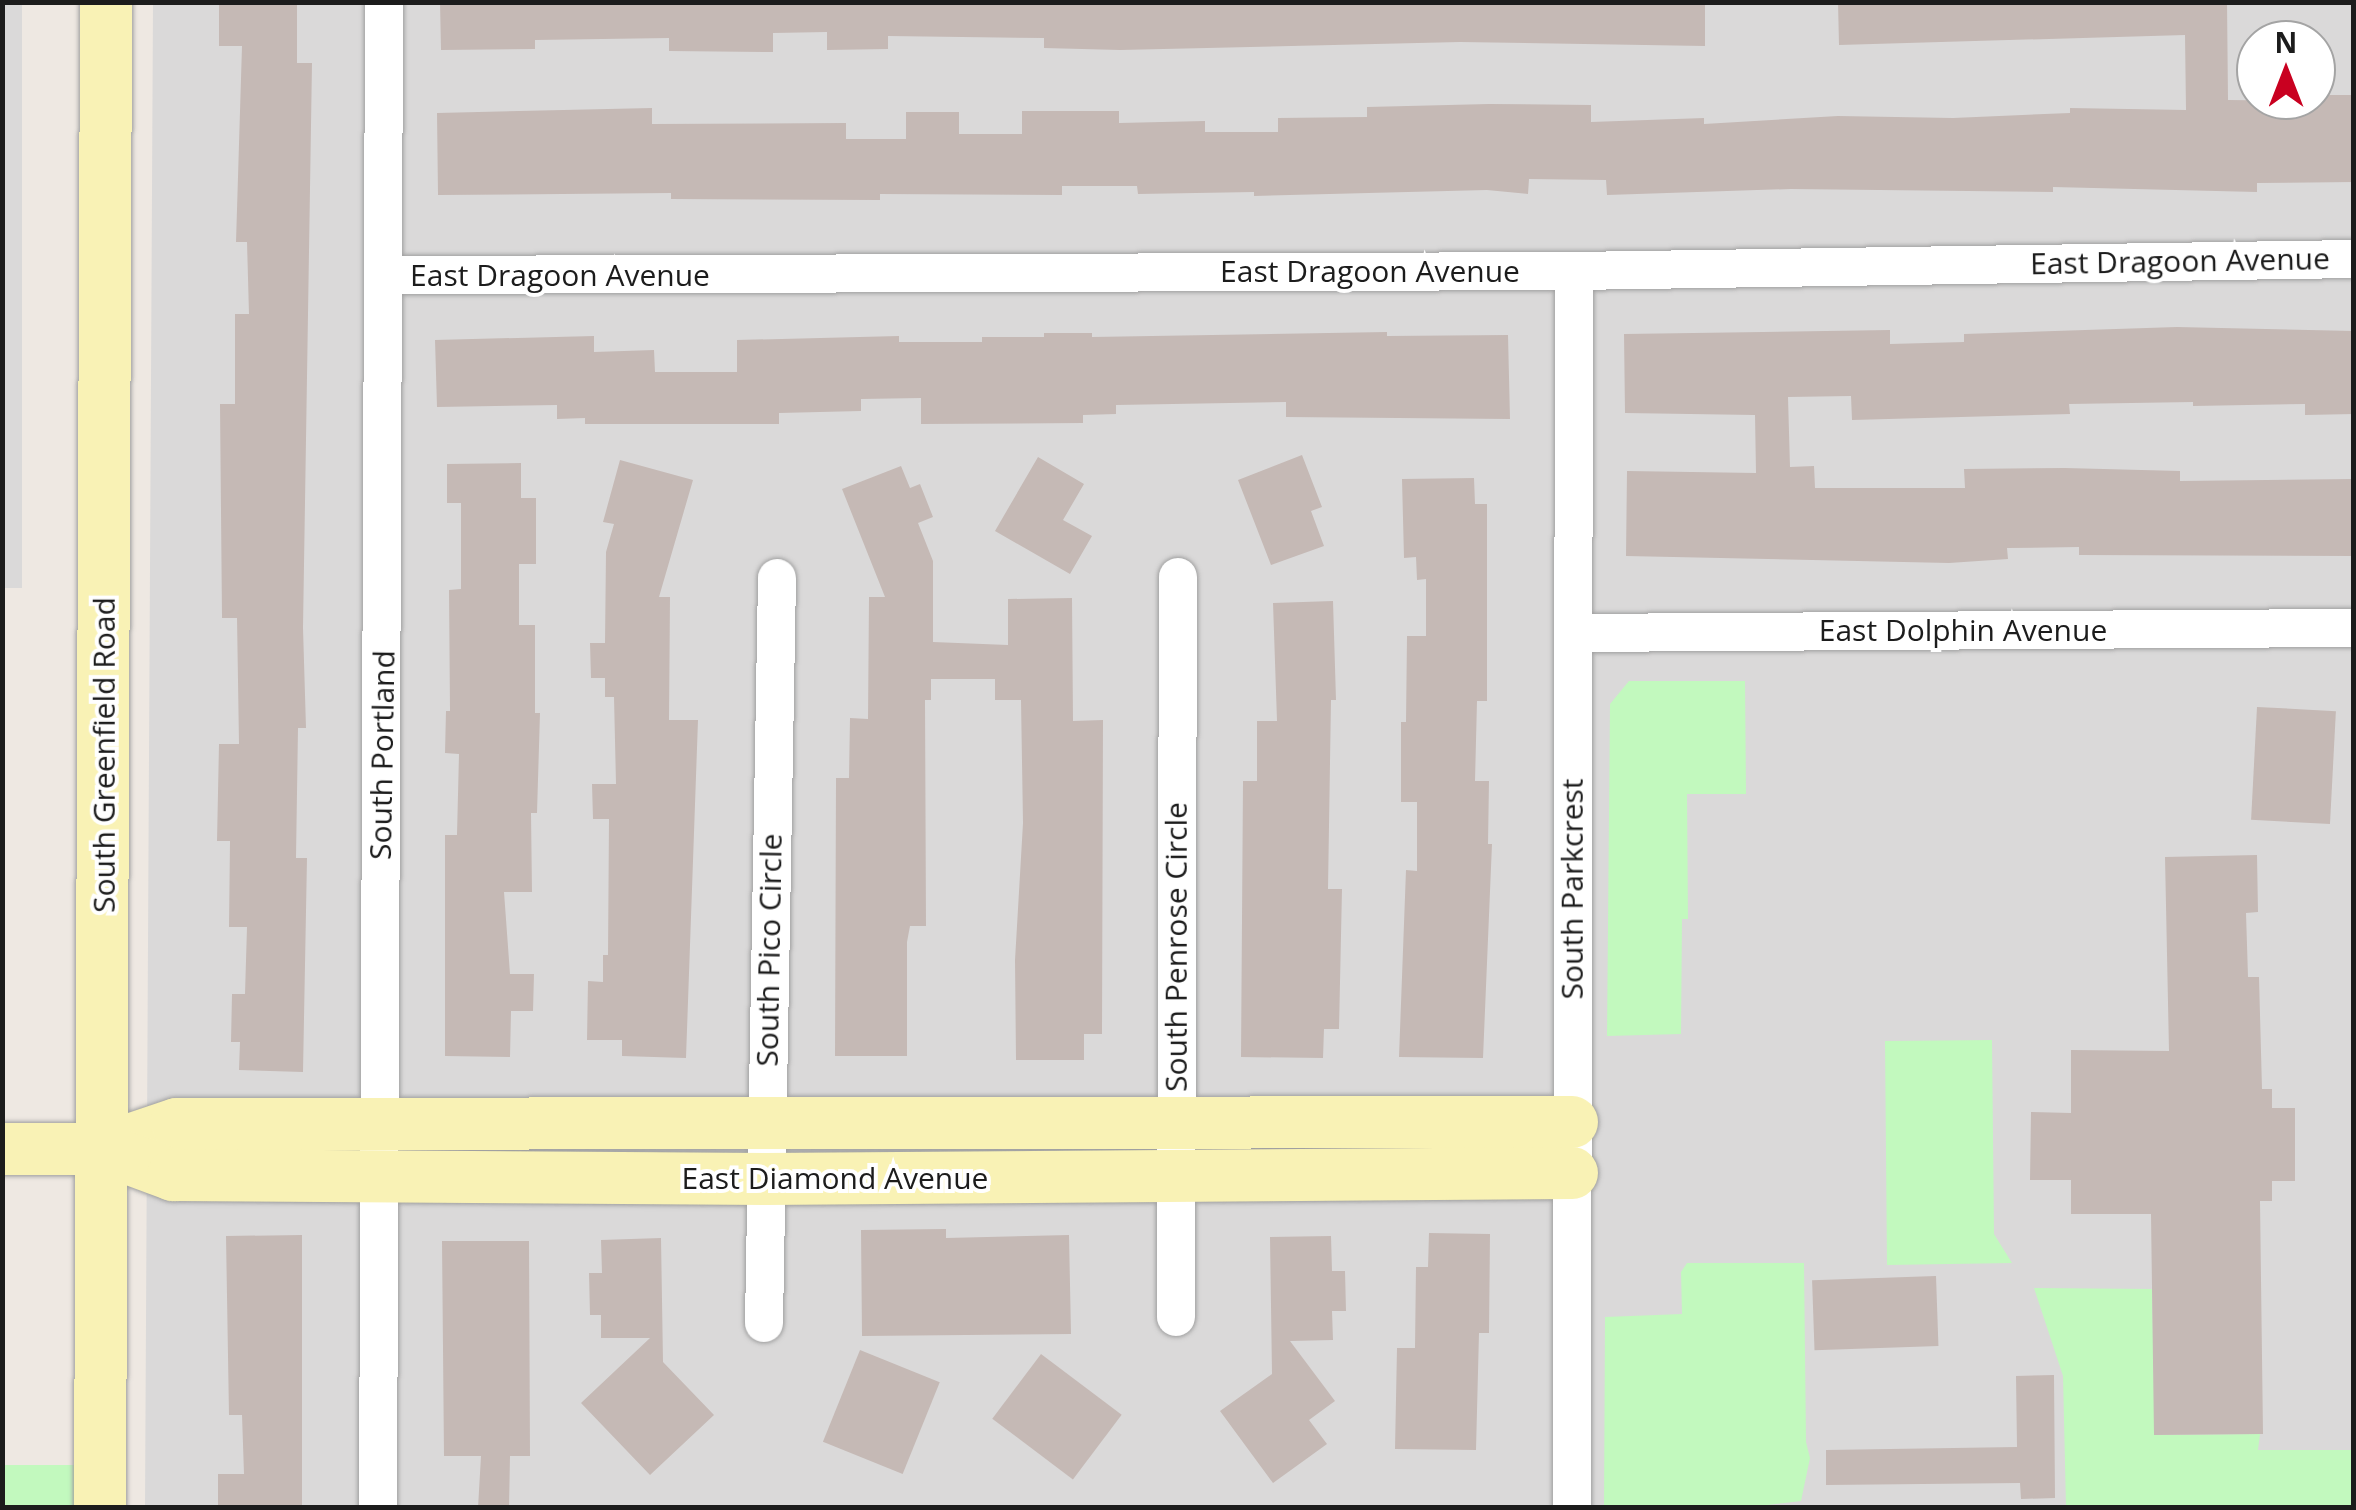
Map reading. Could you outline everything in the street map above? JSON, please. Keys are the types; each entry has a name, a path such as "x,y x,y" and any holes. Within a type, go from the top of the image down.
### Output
{"street":[{"name":"South Greenfield Road","path":"100,1508 106,2"},
{"name":"South Portland","path":"378,1508 386,275 384,2"},
{"name":"East Dragoon Avenue","path":"386,275 1574,270 2354,259"},
{"name":"South Parkcrest","path":"1572,1508 1574,270"},
{"name":"South Penrose Circle","path":"1176,1316 1178,577"},
{"name":"South Pico Circle","path":"764,1323 777,578"},
{"name":"East Dolphin Avenue","path":"1573,634 2354,628"},
{"name":"East Diamond Avenue","path":"2,1149 103,1149 177,1124 1175,1123 1572,1148"},
{"name":"East Diamond Avenue","path":"103,1149 173,1175 765,1179 1175,1177 1572,1148"}],"shaded area":[{"path":"2,3 22,3 22,588 2,588"},
{"path":"153,3 2353,3 2353,1507 145,1508"}],"green space":[{"path":"1629,681 1745,681 1746,794 1687,794 1688,919 1682,919 1681,1034 1607,1036 1610,704"},
{"path":"1992,1040 1994,1234 2012,1263 1887,1265 1885,1041"},
{"path":"1687,1263 1804,1263 1806,1442 1810,1458 1801,1501 1742,1508 1604,1507 1605,1317 1682,1314 1681,1272"},
{"path":"2034,1288 2152,1289 2155,1435 2260,1434 2258,1450 2353,1450 2353,1507 2066,1507 2063,1376"},
{"path":"3,1465 100,1465 100,1508 3,1508"}],"building":[{"path":"219,2 297,2 297,63 312,63 303,628 306,728 298,728 296,858 307,858 303,1072 239,1070 240,1042 231,1042 232,994 245,994 247,927 229,927 230,841 217,841 219,744 239,744 237,618 222,618 220,404 235,404 235,314 249,314 247,242 236,242 242,46 219,46"},
{"path":"440,2 1705,2 1705,46 1460,42 1120,50 1044,48 1044,38 888,36 888,49 827,50 827,32 773,33 773,52 669,51 669,38 535,40 535,49 441,50"},
{"path":"1838,2 2227,2 2228,100 2236,100 2236,120 2336,120 2336,95 2354,95 2354,182 2257,183 2257,192 2053,187 2053,192 1791,189 1607,195 1606,180 1529,179 1528,194 1487,190 1254,196 1254,192 1138,194 1137,186 1062,186 1062,195 880,194 880,200 671,199 671,193 438,195 437,113 652,108 652,124 846,123 846,139 906,139 906,112 959,112 959,134 1022,134 1022,111 1119,111 1119,123 1205,121 1205,132 1278,132 1278,118 1367,117 1367,107 1489,104 1591,105 1591,122 1704,118 1704,124 1838,116 1953,118 2070,113 2070,108 2186,110 2185,35 1839,45"},
{"path":"2177,327 2354,331 2354,414 2305,415 2305,404 2193,406 2193,402 2069,404 2070,414 1852,420 1851,396 1788,397 1790,467 1814,466 1815,488 1965,488 1964,469 2180,471 2180,481 2354,479 2354,556 2079,555 2079,547 2007,548 2008,559 1949,563 1626,556 1627,471 1756,473 1755,415 1625,413 1624,334 1890,330 1890,344 1964,342 1964,334"},
{"path":"1387,332 1387,336 1508,335 1510,419 1286,417 1286,402 1116,405 1116,414 1083,415 1083,423 921,424 921,398 861,399 861,411 779,413 779,424 585,424 585,418 557,419 557,405 437,407 435,340 594,336 594,352 654,350 655,372 737,372 737,340 899,336 899,342 982,342 982,337 1044,337 1044,333 1092,333 1092,337"},
{"path":"1302,455 1322,507 1311,511 1324,546 1271,565 1238,480"},
{"path":"1038,457 1084,484 1063,520 1092,536 1070,574 995,531"},
{"path":"620,460 693,480 659,597 670,597 669,720 698,720 686,1058 622,1056 622,1040 587,1040 588,981 603,982 603,955 608,955 609,819 593,819 592,784 616,784 614,697 605,697 605,678 591,678 590,643 605,643 606,552 614,524 603,522"},
{"path":"521,463 521,498 536,498 536,564 519,564 519,625 535,625 535,713 540,713 537,813 531,813 532,892 504,892 510,974 534,974 533,1011 511,1011 510,1057 445,1056 445,835 457,835 459,754 445,753 446,711 450,711 449,590 461,589 461,503 447,503 447,464"},
{"path":"901,466 910,488 920,484 933,517 918,523 933,561 933,642 1008,645 1008,599 1072,598 1073,721 1103,720 1102,1034 1084,1034 1084,1060 1016,1060 1015,960 1023,823 1021,700 995,700 995,679 931,679 931,700 925,700 926,926 910,926 907,942 907,1056 835,1056 836,778 849,778 850,718 868,719 869,597 885,597 842,489"},
{"path":"1474,478 1475,504 1487,504 1487,701 1477,701 1475,781 1489,781 1488,844 1492,844 1483,1058 1399,1057 1406,870 1417,871 1417,802 1401,802 1401,722 1406,722 1407,636 1426,636 1426,579 1417,580 1416,557 1404,558 1402,479"},
{"path":"1333,601 1336,700 1331,700 1328,889 1342,889 1339,1029 1324,1029 1323,1058 1241,1057 1243,781 1257,781 1257,721 1277,721 1273,603"},
{"path":"2257,707 2336,711 2330,824 2251,820"},
{"path":"2257,855 2258,912 2246,913 2248,977 2259,977 2262,1089 2272,1089 2272,1108 2295,1108 2295,1181 2272,1181 2272,1201 2260,1201 2263,1434 2154,1435 2151,1214 2071,1214 2071,1180 2030,1180 2031,1112 2071,1113 2071,1050 2169,1051 2165,857"},
{"path":"946,1229 946,1238 1069,1235 1071,1334 862,1336 861,1230"},
{"path":"1429,1233 1490,1234 1489,1333 1479,1333 1476,1450 1395,1449 1397,1348 1415,1348 1416,1267 1428,1267"},
{"path":"302,1235 302,1508 218,1508 218,1474 244,1474 242,1415 229,1415 226,1236"},
{"path":"1331,1236 1332,1271 1345,1271 1346,1311 1332,1311 1333,1340 1290,1341 1335,1401 1309,1420 1327,1444 1273,1483 1220,1411 1272,1374 1270,1237"},
{"path":"661,1238 663,1362 714,1415 650,1475 581,1403 650,1338 601,1338 601,1315 590,1315 589,1273 602,1273 601,1240"},
{"path":"442,1241 529,1241 530,1456 510,1456 509,1508 478,1508 481,1456 444,1456"},
{"path":"1936,1276 1938,1346 1815,1350 1812,1280"},
{"path":"860,1350 940,1382 903,1474 823,1442"},
{"path":"1041,1354 1122,1415 1073,1479 992,1419"},
{"path":"2054,1375 2055,1498 2021,1499 2020,1483 1826,1485 1826,1450 2017,1447 2016,1376"}]}
